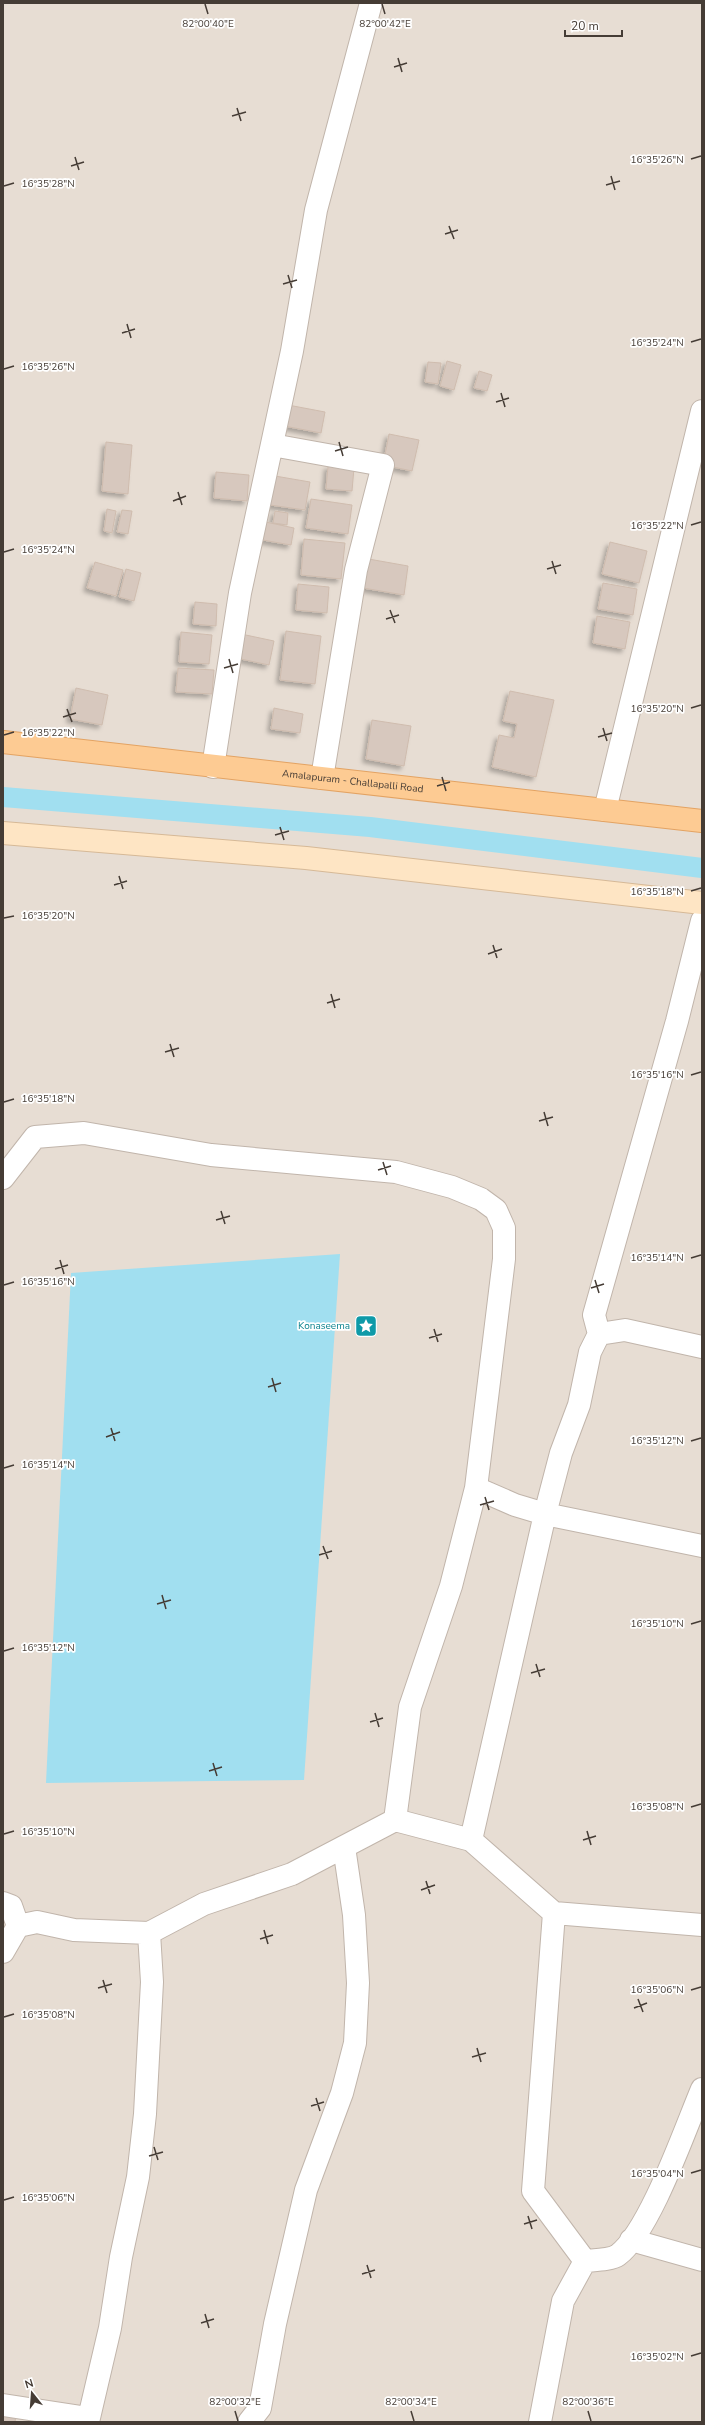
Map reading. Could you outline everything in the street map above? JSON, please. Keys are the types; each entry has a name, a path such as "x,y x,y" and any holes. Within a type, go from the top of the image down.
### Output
{"main road":[{"name":"Amalapuram - Challapalli Road","path":"3,742 213,767 702,821"}],"street":[{"path":"213,767 240,593 292,351 316,210 372,3"},
{"path":"605,810 702,411"},
{"path":"272,445 383,465 356,570 322,778"},
{"path":"3,834 306,858 702,903"},
{"path":"471,1840 545,1514 561,1453 579,1404 590,1352 599,1334 594,1315 660,1086 702,921"},
{"path":"3,1178 35,1137 84,1133 211,1155 396,1172 452,1187 480,1199 496,1210 504,1228 504,1259 476,1488 451,1586 410,1708 395,1820"},
{"path":"599,1334 625,1330 702,1347"},
{"path":"476,1488 514,1505 545,1514 702,1546"},
{"path":"3,1952 18,1926 37,1922 74,1930 149,1933 204,1904 292,1874 395,1820 471,1840 554,1913 702,1925"},
{"path":"249,2422 260,2408 275,2324 306,2190 342,2093 355,2043 358,1983 354,1915 344,1846"},
{"path":"3,1903 11,1906 18,1926"},
{"path":"554,1913 533,2191 585,2261"},
{"path":"3,2405 88,2420 110,2328 121,2257 138,2177 145,2114 152,1982 149,1933"},
{"path":"585,2261 617,2256 638,2233 654,2203 702,2089"},
{"path":"631,2240 702,2260"},
{"path":"540,2422 563,2301 585,2261"}],"shaded area":[{"path":"3,3 702,3 702,2422 3,2422"}],"water":[{"path":"340,1254 304,1780 46,1783 71,1273"}],"building":[{"path":"447,361 461,365 454,390 440,386"},
{"path":"428,362 441,363 438,384 425,382"},
{"path":"479,371 492,375 487,391 474,388"},
{"path":"288,405 325,412 321,433 284,426"},
{"path":"389,434 419,440 412,471 383,465"},
{"path":"106,442 132,445 128,494 102,491"},
{"path":"328,466 354,468 352,491 326,489"},
{"path":"216,472 249,475 247,501 214,498"},
{"path":"275,476 310,482 305,510 270,505"},
{"path":"311,499 352,505 348,534 306,528"},
{"path":"107,509 116,511 112,533 104,531"},
{"path":"122,510 132,511 128,534 117,532"},
{"path":"275,511 288,513 287,525 273,523"},
{"path":"261,521 294,528 291,545 257,539"},
{"path":"304,539 345,543 341,579 301,575"},
{"path":"610,542 647,551 639,583 602,574"},
{"path":"363,558 408,566 404,595 357,587"},
{"path":"95,562 123,570 116,596 87,588"},
{"path":"126,569 141,573 134,601 119,597"},
{"path":"603,583 637,589 633,615 598,609"},
{"path":"298,584 329,587 327,613 296,610"},
{"path":"195,602 217,604 216,626 193,624"},
{"path":"597,616 630,622 625,649 593,643"},
{"path":"286,631 321,636 315,684 280,680"},
{"path":"181,632 212,635 209,664 179,662"},
{"path":"241,634 274,641 269,665 236,658"},
{"path":"178,668 214,670 212,694 176,692"},
{"path":"76,688 108,695 102,725 70,719"},
{"path":"510,691 554,700 536,777 492,767 499,735 514,738 517,724 503,721"},
{"path":"274,708 303,714 300,733 271,729"},
{"path":"372,720 411,726 404,766 366,759"},
{"path":"3,2414 16,2415 15,2422 3,2422"}],"waterway":[{"path":"3,797 370,827 702,868"}],"place":[{"name":"Konaseema","path":"366,1326"}]}
